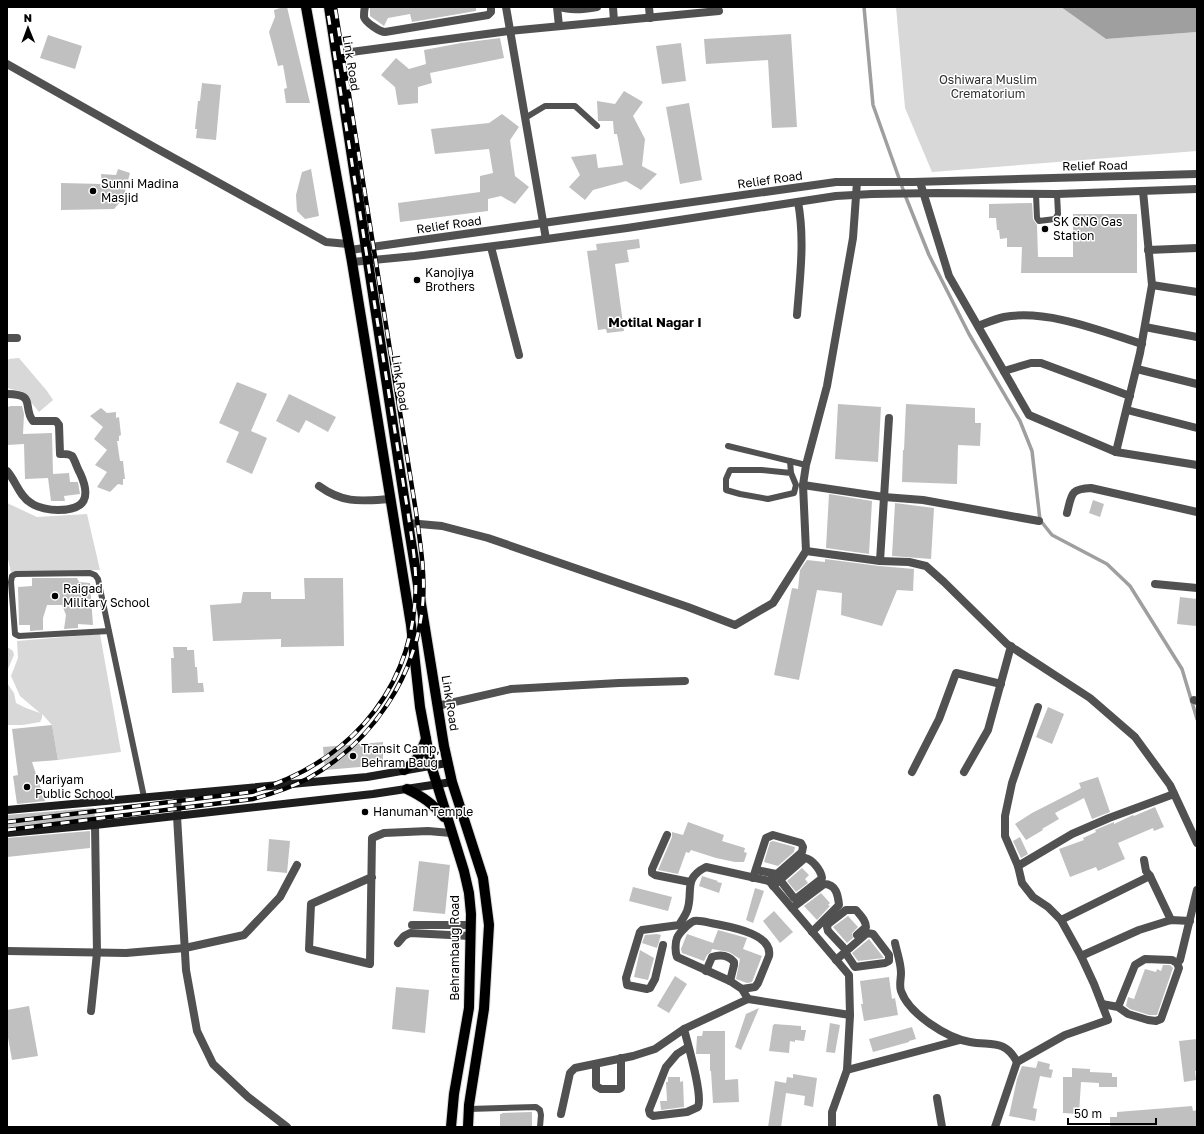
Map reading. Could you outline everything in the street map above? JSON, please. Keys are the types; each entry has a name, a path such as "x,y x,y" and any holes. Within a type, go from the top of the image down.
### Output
{"main road":[{"path":"306,7 352,262 411,625 420,707 426,739 422,750 414,763 404,770"},
{"name":"Link Road","path":"329,7 437,706 447,763 452,782"},
{"name":"Behrambaug Road","path":"426,739 436,785 464,871 469,893 469,1008 454,1094 451,1127"},
{"path":"7,810 367,777 447,763"},
{"path":"7,833 178,816 407,789 452,782 483,878 489,925 484,1009 469,1109 468,1127"},
{"path":"407,789 426,799 448,822"}],"street":[{"path":"365,7 364,17 366,20 380,31 386,32 488,15 491,12 490,7"},
{"path":"506,7 546,239"},
{"path":"557,7 559,26"},
{"path":"560,7 566,9 597,7"},
{"path":"613,7 614,21"},
{"path":"649,7 650,18"},
{"path":"336,54 509,31 719,11"},
{"name":"Relief Road","path":"7,64 326,242 349,247 366,248 836,182 917,182 1197,174"},
{"path":"1077,178 1078,193"},
{"path":"408,523 442,526 488,538 688,607 735,625 773,603 806,552 802,485 827,386 853,238 857,182"},
{"path":"917,182 950,276 1029,415 1116,452 1197,465"},
{"path":"352,262 368,259 416,256 491,247 836,196 872,194 1057,194 1197,189"},
{"path":"1116,452 1142,344 1152,284 1143,191"},
{"path":"797,315 801,271 801,220 798,202"},
{"path":"491,247 519,355"},
{"path":"1148,250 1197,248"},
{"path":"1152,284 1197,292"},
{"path":"978,326 1003,317 1021,315 1050,317 1142,344"},
{"path":"1145,326 1197,337"},
{"path":"7,338 17,338"},
{"path":"1004,371 1031,363 1041,363 1130,396"},
{"path":"1136,369 1197,384"},
{"path":"7,394 22,396 27,401 29,404 30,417 33,421 56,421 59,425 60,454 72,456 85,485 85,499 79,507 67,510 51,510 31,503 19,491 7,471"},
{"path":"1127,410 1197,428"},
{"path":"880,561 889,418"},
{"path":"802,485 884,497 923,500 1039,521"},
{"path":"319,486 327,492 356,502 390,499"},
{"path":"1067,513 1072,494 1078,489 1091,488 1197,512"},
{"path":"806,552 880,561 909,562 926,566 1011,646 1090,698 1135,737 1170,785 1197,843"},
{"path":"1155,584 1197,588"},
{"path":"964,772 988,730 1011,646"},
{"path":"912,772 939,718 956,673 1001,684"},
{"path":"437,706 511,689 684,681"},
{"path":"995,1127 1017,1062 1064,1036 1108,1020 1081,956 1061,920 1033,897 1022,883 1018,866 1005,836 1005,816 1012,783 1038,706"},
{"path":"178,794 186,970 197,1031 213,1064 248,1097 287,1127"},
{"path":"1018,866 1072,834 1109,818 1174,794"},
{"path":"91,1011 97,953 95,825"},
{"path":"372,877 311,904 309,949 370,964 372,877 372,838 384,833 428,831 451,833"},
{"path":"667,835 652,872 655,875 690,882"},
{"path":"755,874 766,838 774,835 801,843 802,847 802,852 778,877"},
{"path":"663,945 655,979 650,988 647,989 627,985 626,978 640,932 642,930 679,925 687,910 690,882 697,871 706,867 778,877 794,898 797,898 820,880 822,875 812,861 805,858 778,877 771,883"},
{"path":"1144,860 1146,871 1150,876 1171,920"},
{"path":"7,951 126,953 185,948 244,935 280,898 297,865"},
{"path":"755,874 771,883 849,975 850,1015 847,1070 832,1112 832,1127"},
{"path":"1061,920 1150,876"},
{"path":"792,908 824,884 828,884 833,887 838,895 839,905 812,932"},
{"path":"1180,960 1197,890"},
{"path":"834,958 844,950 867,933 870,933 874,934 889,955 889,961 885,963 855,967 844,950 828,931 826,927 828,924 846,910 856,910 864,920 866,927 844,950"},
{"path":"1081,956 1139,930 1171,920 1190,921"},
{"path":"742,989 755,987 758,983 769,956 770,952 768,947 757,936 734,927 699,921 690,923 677,938 676,954 678,958 730,981 742,989 748,999"},
{"path":"412,925 470,925"},
{"path":"398,943 404,936 410,933 470,936"},
{"path":"895,943 900,962 900,983 902,991 906,1001 918,1014 941,1031 960,1040 991,1043 1004,1048 1013,1054 1017,1062"},
{"path":"706,971 712,957 722,955 727,956 734,962 730,981"},
{"path":"1102,1004 1118,1007 1128,1014 1148,1020 1156,1021 1161,1019 1179,968 1177,963 1172,960 1145,959 1135,965 1118,1007"},
{"path":"561,1114 570,1073 574,1068 655,1049 684,1029 748,999 850,1015"},
{"path":"684,1029 700,1100 698,1107 687,1112 653,1116 650,1114 650,1110 666,1067 677,1054 688,1047"},
{"path":"847,1070 960,1040"},
{"path":"596,1064 596,1086 601,1089 619,1089 621,1088 621,1058"},
{"path":"937,1098 942,1127"}],"lane":[{"path":"525,118 545,106 575,106 597,126"},
{"path":"1036,194 1037,218 1039,220 1049,220 1054,219 1058,214 1057,194"},
{"path":"728,446 806,465"},
{"path":"790,461 791,473 796,485 794,493 768,499 726,490 726,478 730,470 761,470 791,473"},
{"path":"109,631 20,636 15,634 11,582 12,576 16,574 90,573 95,575 98,579 109,631 144,797"},
{"path":"469,1109 536,1107 540,1110 541,1115 540,1127"}],"green space":[{"name":"Oshiwara Muslim Crematorium","path":"896,7 1061,7 1106,39 1197,32 1197,151 932,172 905,108"},
{"path":"19,358 53,400 39,412 23,392 7,388 7,361 9,359"},
{"path":"7,503 37,517 87,514 100,570 11,573 7,554"},
{"path":"100,634 121,752 58,760 52,725 42,714 40,722 23,725 7,725 7,683 14,693 16,703 40,713 20,696 11,676 18,658 17,641"},
{"path":"7,647 13,651 14,655 7,671"}],"shaded area":[{"path":"1061,7 1197,7 1197,32 1106,39"}],"building":[{"path":"287,7 310,103 286,103 284,89 287,88 283,65 278,66 269,32 275,17 274,10"},
{"path":"370,7 476,7 476,11 412,22 410,14 388,18 384,26 370,16"},
{"path":"791,34 797,127 772,128 768,60 706,64 704,39"},
{"path":"48,35 82,46 75,69 40,58"},
{"path":"500,38 504,58 430,73 432,83 418,87 418,103 398,105 395,87 381,75 396,58 409,69 426,64 424,50"},
{"path":"681,43 686,81 662,84 656,46"},
{"path":"202,83 221,85 216,140 196,138 197,129 195,129 198,101 200,101"},
{"path":"624,91 643,102 633,116 645,139 642,166 657,174 641,190 626,181 593,190 585,200 569,187 580,175 571,157 596,154 598,168 623,165 617,134 614,134 613,121 598,121 597,101 615,104"},
{"path":"689,103 702,180 680,184 666,107"},
{"path":"502,114 519,127 510,140 515,176 529,187 515,204 501,196 488,199 488,211 400,222 398,203 480,192 480,176 493,173 489,149 435,154 431,129 489,123"},
{"name":"Sunni Madina Masjid","path":"118,169 130,173 123,199 114,209 61,210 61,183 102,184 101,174 116,175"},
{"path":"311,169 319,216 305,219 297,211 296,195 302,172"},
{"path":"1032,203 1033,219 1037,225 1038,257 1073,257 1073,214 1137,214 1137,273 1021,273 1022,247 1007,247 1007,238 1000,239 999,230 997,230 996,218 989,218 989,204"},
{"path":"639,239 640,248 627,250 629,262 615,264 624,331 607,333 606,329 598,330 587,251 597,250 596,244"},
{"path":"237,382 267,394 251,431 267,438 252,474 226,462 239,432 219,423"},
{"path":"289,394 336,417 328,432 306,420 299,433 276,421"},
{"path":"838,404 881,407 878,462 835,459"},
{"path":"906,404 975,408 975,423 981,423 980,446 958,445 957,484 902,482"},
{"path":"22,406 24,414 23,434 52,433 53,474 69,473 70,482 78,482 80,494 64,496 65,501 51,501 48,478 25,479 24,444 7,445 7,407"},
{"path":"101,408 107,413 116,412 116,418 119,417 121,435 119,436 119,441 117,441 120,461 123,461 125,479 123,479 123,485 118,484 110,492 97,487 107,472 95,465 107,450 94,439 103,427 90,416"},
{"path":"829,494 872,501 869,554 826,548"},
{"path":"1093,500 1104,504 1100,517 1089,513"},
{"path":"895,503 934,508 931,559 892,556"},
{"path":"825,559 914,569 913,591 897,590 882,626 841,615 842,593 817,590 799,680 774,675 792,588 798,589 800,570 807,560 825,562"},
{"name":"Raigad Military School","path":"32,578 77,578 79,582 90,583 93,625 78,624 78,628 64,629 66,615 62,605 47,605 43,618 43,630 30,631 30,625 19,625 18,587 32,586"},
{"path":"304,578 343,578 344,646 281,647 281,639 213,641 210,605 241,603 243,592 271,592 271,599 305,599"},
{"path":"1180,597 1197,599 1196,626 1177,624"},
{"path":"173,647 187,647 187,650 194,650 198,683 203,683 204,692 172,693 171,658 174,658"},
{"path":"1048,707 1064,714 1052,744 1036,737"},
{"path":"52,725 58,760 32,762 45,801 17,804 13,776 18,775 12,729"},
{"name":"Transit Camp, Behram Baug","path":"383,742 383,765 325,770 323,747"},
{"path":"1098,777 1110,812 1092,819 1084,798 1055,813 1059,819 1026,840 1015,824 1032,813 1081,788 1079,783"},
{"path":"1155,807 1164,827 1154,831 1153,828 1118,843 1125,859 1098,871 1096,867 1070,877 1059,849 1084,840 1083,838 1096,832 1095,830"},
{"path":"94,808 95,819 7,827 7,815"},
{"path":"688,822 724,835 722,841 745,848 744,852 747,853 744,862 735,862 716,858 691,850 689,853 686,852 678,874 658,870 672,837 672,832 683,835"},
{"path":"90,831 90,848 7,857 7,838"},
{"path":"1020,837 1028,854 1021,858 1013,841"},
{"path":"269,839 290,841 287,873 267,871"},
{"path":"773,841 795,847 794,852 778,866 764,862 770,842"},
{"path":"419,861 450,865 445,914 413,911"},
{"path":"802,868 809,875 805,879 808,883 796,892 787,881"},
{"path":"702,876 722,883 719,893 699,886"},
{"path":"633,887 672,897 668,911 629,901"},
{"path":"755,888 764,891 753,923 746,920"},
{"path":"821,893 830,903 828,905 830,906 817,920 804,906"},
{"path":"774,911 793,932 780,943 763,921"},
{"path":"848,916 858,927 852,933 853,938 847,943 833,927"},
{"path":"718,930 747,938 743,949 762,956 752,982 747,983 736,979 740,959 729,952 712,949 704,961 682,953 681,949 687,934 713,943"},
{"path":"645,935 661,935 657,948 642,943"},
{"path":"869,939 884,958 858,961 852,953"},
{"path":"640,950 654,958 648,980 634,977"},
{"path":"1163,965 1170,965 1173,968 1157,1015 1149,1015 1130,1009 1126,1006 1128,997 1134,999 1145,969 1156,972 1157,969 1161,971"},
{"path":"675,976 687,984 669,1013 657,1006"},
{"path":"889,977 892,999 895,998 898,1015 864,1021 861,1004 863,1004 860,981"},
{"path":"396,987 429,990 425,1033 392,1029"},
{"path":"29,1006 38,1056 12,1060 7,1032 7,1010"},
{"path":"759,1008 741,1050 735,1047 746,1014"},
{"path":"830,1023 840,1025 835,1053 826,1052"},
{"path":"774,1024 801,1026 801,1030 806,1030 804,1041 790,1041 789,1053 769,1051"},
{"path":"912,1027 916,1039 873,1052 869,1039"},
{"path":"703,1031 725,1031 725,1080 738,1079 739,1102 713,1103 710,1054 696,1054 697,1036 702,1036"},
{"path":"1197,1039 1197,1071 1195,1071 1196,1080 1184,1082 1179,1041"},
{"path":"1038,1061 1050,1064 1049,1069 1053,1070 1051,1078 1040,1076 1033,1108 1037,1109 1035,1121 1009,1116 1017,1079 1022,1066 1036,1068"},
{"path":"1072,1068 1090,1069 1090,1072 1112,1073 1112,1077 1117,1077 1117,1087 1099,1087 1099,1083 1081,1082 1079,1114 1063,1113 1063,1077 1072,1077"},
{"path":"793,1074 817,1078 813,1107 804,1105 805,1096 786,1093 781,1127 768,1127 775,1081 786,1083 787,1077 793,1078"},
{"path":"668,1077 680,1077 680,1082 683,1081 684,1107 661,1110 660,1101 667,1101 666,1082 668,1082"},
{"path":"1192,1106 1193,1111 1197,1110 1197,1127 1110,1127 1110,1117 1117,1117 1117,1112"},
{"path":"532,1112 532,1127 500,1127 500,1114 502,1113"}],"waterway":[{"path":"864,7 873,105 905,195 929,255 969,334 1020,421 1032,451 1040,520 1052,535 1107,564 1130,586 1182,669 1197,719"}],"railway":[{"path":"7,822 251,792 284,780 314,765 341,746 364,723 384,697 399,668 410,636 415,601 416,579 414,557 327,7"},
{"path":"7,830 253,799 294,785 307,779 330,764 352,746 371,726 388,704 412,655 419,628 423,600 423,567 416,512 335,7"}],"place":[{"name":"Sunni Madina Masjid","path":"93,191"},
{"name":"SK CNG Gas Station","path":"1045,229"},
{"name":"Kanojiya Brothers","path":"417,280"},
{"name":"Raigad Military School","path":"55,596"},
{"name":"Transit Camp, Behram Baug","path":"353,756"},
{"name":"Mariyam Public School","path":"27,787"},
{"name":"Hanuman Temple","path":"365,812"}],"district":[{"name":"Motilal Nagar I","path":"655,322"}]}
